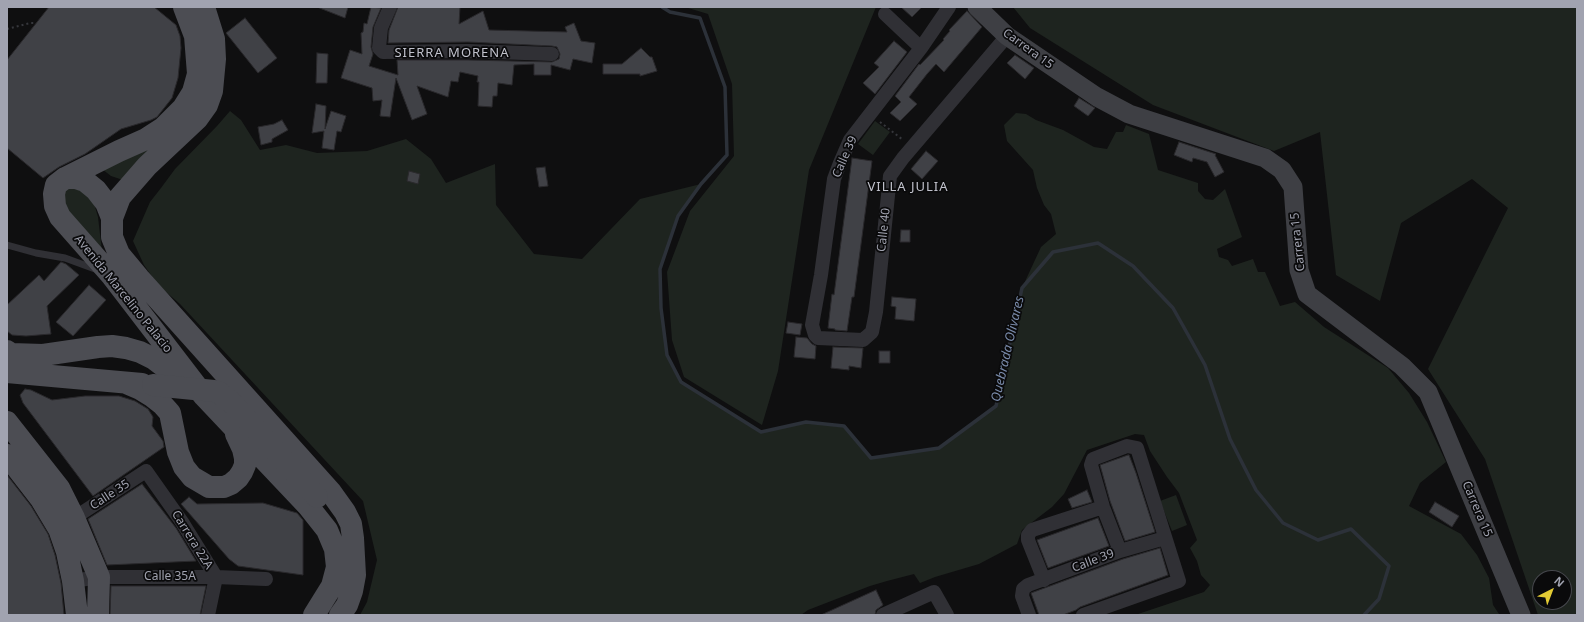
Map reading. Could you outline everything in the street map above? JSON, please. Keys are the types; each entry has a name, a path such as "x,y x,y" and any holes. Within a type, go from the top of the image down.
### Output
{"main road":[{"name":"Avenida Marcelino Palacio","path":"184,7 195,36 198,74 193,92 183,108 163,128 146,139 65,178 56,185 54,194 55,206 60,217 112,276 204,396 308,506 320,521 332,540 336,558 336,568 332,586 318,608"},
{"name":"Avenida Marcelino Palacio","path":"204,7 214,39 215,59 212,90 207,106 197,119 147,166 120,197 112,218 112,237 119,254 339,501 350,524 353,538 355,570 352,591 347,605 340,615"},
{"name":"Carrera 15","path":"977,7 1007,36 1097,98 1129,114 1265,158 1282,170 1293,187 1299,270 1307,294 1402,366 1428,392 1521,615"},
{"path":"100,160 99,171 105,178 120,184 132,183"},
{"path":"65,178 76,178 85,181 96,190 106,203 112,218"},
{"path":"7,351 12,354 43,354 98,346 126,348 140,352 154,359 204,396"},
{"path":"7,372 214,391 220,393 233,404 317,497 340,529 355,570"},
{"path":"126,383 153,397 170,413 178,452 184,467 192,476 209,487 224,487 231,484 238,478 245,465 243,449 232,426"},
{"path":"7,422 59,488 74,518 99,577 98,615"},
{"path":"7,455 41,499 59,529 67,552 73,581 77,615"},
{"path":"299,615 309,607 318,608"}],"street":[{"path":"390,7 380,28 379,48 383,52 468,51 552,54"},
{"name":"Calle 39","path":"815,335 812,326 821,275 834,179 850,140 921,48 949,7"},
{"path":"885,14 921,48"},
{"name":"Calle 40","path":"815,335 818,338 863,340 872,332 876,312 890,176 912,147 1007,36"},
{"path":"1083,615 1179,581 1137,448 1127,446 1093,459 1091,465 1103,507 1120,551"},
{"name":"Calle 35","path":"74,518 146,471"},
{"name":"Carrera 22A","path":"146,471 182,522 216,577 208,615"},
{"path":"1044,580 1028,540 1028,535 1032,530 1103,507"},
{"name":"Calle 39","path":"1029,615 1022,596 1023,590 1028,585 1120,551 1165,538"},
{"name":"Calle 35A","path":"73,581 99,577 216,577 266,579"},
{"path":"884,615 934,592 947,615"}],"lane":[{"path":"7,245 84,264 112,276"}],"path":[{"path":"7,29 35,23"},
{"path":"870,113 912,147"}],"shaded area":[{"path":"685,7 876,7 809,170 778,371 762,425 684,377 672,340 667,272 690,211 734,156 732,84 708,14"},
{"path":"1013,7 1577,7 1577,615 1538,615 1536,610 1572,610 1572,570 1532,570 1532,597 1485,459 1428,369 1508,208 1472,179 1401,223 1380,301 1336,275 1320,132 1274,151 1153,105 1030,28"},
{"path":"230,111 241,120 260,150 286,145 317,153 367,151 406,139 431,159 446,183 495,164 496,205 534,254 582,259 640,199 701,184 678,216 660,269 661,308 667,355 681,382 761,432 806,422 844,426 871,458 939,448 996,405 1022,288 1041,247 1056,234 1051,214 1044,205 1037,188 1033,170 1007,141 1004,125 1016,113 1026,114 1036,120 1063,130 1094,147 1107,149 1116,132 1123,132 1126,125 1149,134 1158,170 1198,183 1198,191 1205,199 1213,200 1225,189 1242,237 1217,249 1219,257 1228,260 1232,266 1253,259 1258,272 1265,272 1280,306 1295,302 1324,327 1388,368 1409,393 1427,422 1446,462 1420,483 1409,506 1461,534 1477,555 1489,578 1493,605 1501,615 1135,615 1204,592 1210,585 1201,575 1197,561 1190,548 1197,540 1179,493 1150,451 1144,435 1135,434 1087,450 1064,494 1052,507 1022,530 1017,544 979,564 920,583 914,574 887,581 808,610 801,615 360,615 367,602 377,560 363,501 180,304 158,285 144,265 133,241 150,202 175,169"},
{"path":"185,115 123,180 111,176 102,169"},
{"path":"875,121 890,132 873,155 858,144"},
{"path":"70,188 91,193 98,217 102,251 74,225 62,197 63,189"},
{"path":"1176,495 1187,525 1172,531 1160,501"}],"building":[{"path":"49,7 154,7 176,25 180,36 181,48 178,78 172,98 157,117 121,129 85,154 59,167 43,178 7,148 7,60"},
{"path":"317,7 348,7 345,18"},
{"path":"371,7 381,8 373,27 371,47 373,54 369,66 398,75 397,60 552,62 559,59 560,54 557,47 552,46 468,42 388,43 389,30 398,7 460,7 459,24 483,11 489,30 567,32 565,27 574,23 581,41 595,43 592,63 573,59 570,70 551,65 551,75 534,75 534,64 514,65 512,85 498,83 497,96 493,96 492,107 478,106 478,76 460,72 458,82 451,81 448,97 417,86 427,114 412,120 396,78 390,117 380,116 382,100 373,101 372,88 341,78 350,50 362,54 361,33 363,32 364,23 367,24"},
{"path":"901,7 922,7 912,17"},
{"path":"967,11 982,27 944,72 936,64 927,74 909,97 917,104 900,121 890,113 901,102 895,96 919,64 920,65 944,40 943,39 950,31 949,30"},
{"path":"245,18 277,58 258,73 226,33"},
{"path":"894,41 907,52 875,94 863,83 879,67 874,63"},
{"path":"641,48 650,57 652,57 657,71 640,76 640,74 603,74 603,64 622,64"},
{"path":"317,53 328,54 327,83 316,83"},
{"path":"1015,55 1034,68 1025,79 1007,63"},
{"path":"1079,98 1095,108 1088,116 1074,106"},
{"path":"316,104 326,106 325,129 331,111 346,116 341,132 337,131 334,150 322,148 324,131 312,133"},
{"path":"282,120 288,130 272,139 272,142 261,145 258,127 274,124"},
{"path":"1179,142 1216,154 1215,155 1224,172 1215,177 1207,162 1193,158 1192,162 1174,155"},
{"path":"926,151 938,161 922,179 911,169"},
{"path":"852,158 872,161 854,297 852,297 847,331 828,328 832,294 834,295"},
{"path":"545,167 548,186 539,187 536,168"},
{"path":"409,171 420,174 418,184 407,181"},
{"path":"901,230 910,230 910,242 900,242"},
{"path":"61,262 66,264 79,275 47,306 51,334 26,336 12,335 7,331 7,305 39,275 44,281"},
{"path":"89,285 106,300 73,336 56,322"},
{"path":"892,297 916,299 914,321 895,319 896,307 891,306"},
{"path":"788,322 802,324 800,335 786,333"},
{"path":"796,337 807,338 816,346 815,359 794,357"},
{"path":"833,347 863,348 861,368 849,366 849,370 831,368"},
{"path":"879,351 890,351 890,363 879,363"},
{"path":"25,389 31,390 52,400 85,396 119,396 135,401 148,409 153,417 152,426 163,441 164,447 93,496 23,403 20,395"},
{"path":"1128,455 1136,473 1155,532 1125,541 1110,501 1100,465"},
{"path":"7,475 31,506 48,534 55,555 61,583 64,615 7,615"},
{"path":"142,484 176,528 196,561 107,565 88,519"},
{"path":"1087,490 1092,502 1072,508 1068,499"},
{"path":"189,497 197,504 263,503 297,513 303,520 303,575 238,566 229,559 181,504"},
{"path":"1435,502 1459,516 1452,527 1429,512"},
{"path":"1098,518 1109,546 1048,568 1037,540"},
{"path":"1160,548 1168,575 1080,607 1063,615 1039,615 1031,593 1123,559"},
{"path":"111,586 206,586 200,615 110,615"},
{"path":"876,590 883,605 876,610 875,615 821,615"}],"waterway":[{"name":"Quebrada Olivares","path":"662,7 670,12 700,18 725,87 727,155 701,184 678,216 660,269 661,308 667,355 681,382 761,432 806,422 844,426 871,458 939,448 996,406 1022,288 1053,252 1098,243 1133,266 1173,308 1205,365 1230,439 1256,490 1283,523 1318,540 1351,529 1389,566 1379,599 1364,615"}],"district":[{"name":"SIERRA MORENA","path":"452,53"},
{"name":"VILLA JULIA","path":"908,187"}]}
